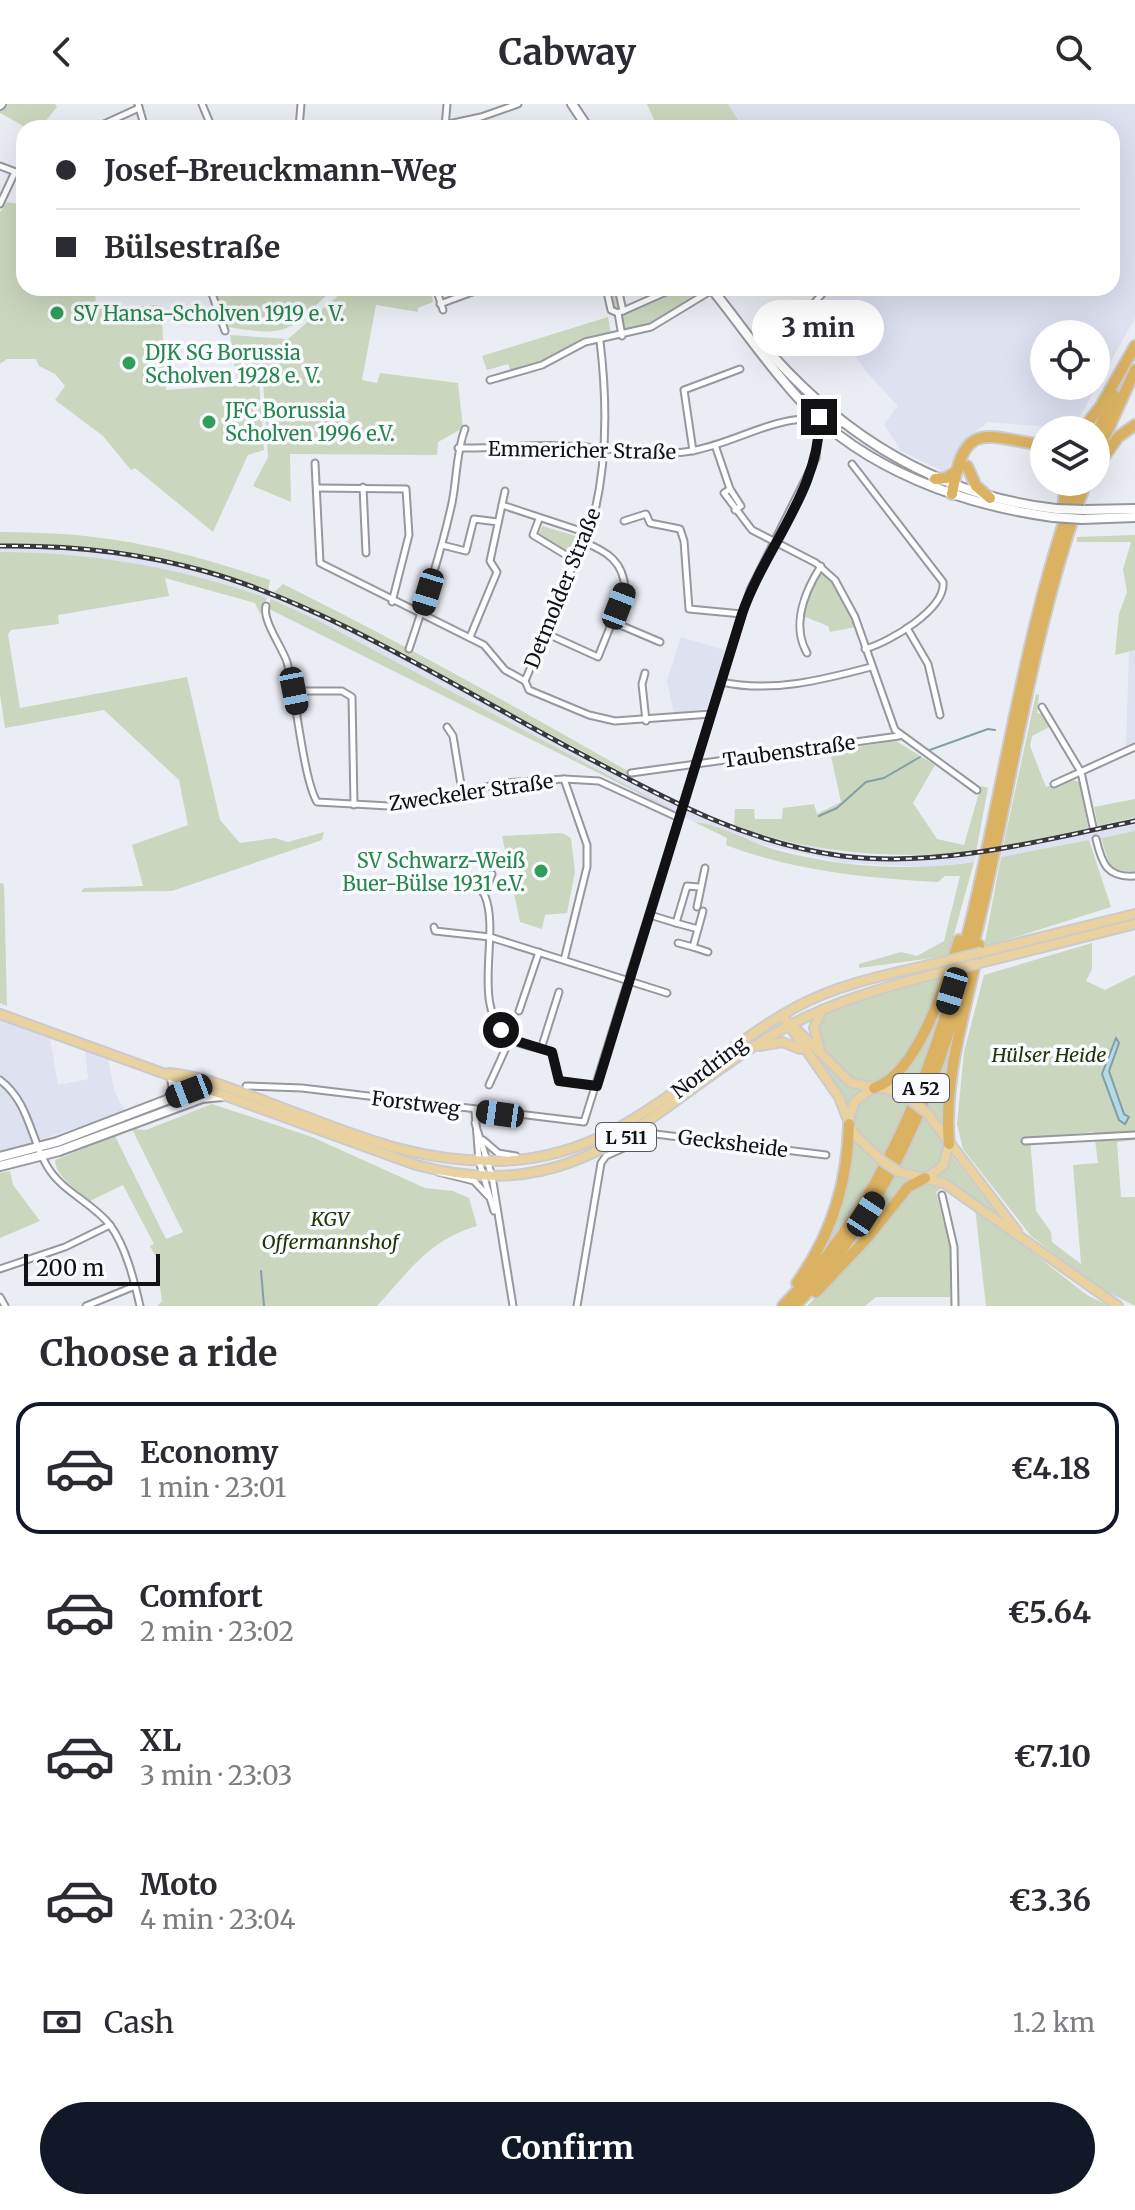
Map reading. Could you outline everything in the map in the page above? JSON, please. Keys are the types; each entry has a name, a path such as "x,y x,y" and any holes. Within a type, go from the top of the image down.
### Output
{"highway":[{"path":"1093,416 1135,348"},
{"path":"1105,416 1135,348"},
{"path":"1110,425 1135,370"},
{"path":"1110,448 1118,437 1135,425"},
{"path":"955,489 974,447 992,438 1030,445"},
{"path":"935,479 954,475 963,467"},
{"path":"963,467 976,486 990,498"},
{"path":"1048,566 1065,496"},
{"name":"A 52","path":"797,1306 876,1199 923,1104 966,971 1024,661 1048,566 1073,496"},
{"path":"1081,510 1084,496"},
{"name":"A 52","path":"782,1306 817,1269 860,1210 917,1098 959,970 1037,650 1081,510"},
{"path":"874,1088 897,1076 931,1015 991,843"},
{"path":"949,1144 946,1118 952,1073 989,892 991,843"},
{"path":"782,1306 816,1254 829,1226 840,1195 849,1124"},
{"path":"797,1306 869,1236 908,1187 925,1178"}],"main road":[{"path":"720,296 729,303 803,403 880,461 1004,509 1055,513 1135,509"},
{"path":"763,349 842,424 885,453 955,489 1055,513"},
{"path":"1081,510 1135,517"},
{"name":"Nordring","path":"243,1088 412,1154 483,1161 521,1159 564,1151 619,1130 782,1015 842,987 1135,914"},
{"name":"Nordring","path":"223,1096 433,1170 488,1176 530,1173 599,1151 643,1127 748,1050 823,1009 874,990 1135,924"},
{"path":"821,1054 814,1028 823,1009"},
{"name":"L 511","path":"0,1014 168,1076 243,1088"},
{"path":"782,1015 839,1097 849,1124 862,1144 899,1172 944,1183 1118,1306"},
{"path":"789,1025 851,1083 887,1089 909,1099 927,1113 1022,1238"},
{"path":"748,1050 782,1042 807,1054"},
{"path":"168,1076 174,1090 169,1098"},
{"path":"0,1157 41,1152 199,1083"},
{"name":"L 511","path":"199,1083 223,1096"},
{"path":"202,1098 210,1088 224,1085"},
{"path":"849,1124 855,1101 874,1088"},
{"path":"0,1166 202,1098 223,1096"},
{"path":"925,1178 943,1166 949,1144"}],"street":[{"path":"467,120 518,104"},
{"path":"111,120 138,106"},
{"path":"0,166 15,172 0,204"},
{"path":"213,296 225,331"},
{"path":"439,296 442,307 466,296"},
{"path":"608,296 611,310 620,312 659,296"},
{"path":"619,296 622,336"},
{"path":"490,380 542,365 569,348 622,336 668,320 702,296"},
{"path":"763,349 804,315 820,296"},
{"name":"Detmolder Straße","path":"525,681 587,533 601,489 606,410 600,341"},
{"path":"693,451 684,390 740,369"},
{"path":"492,874 484,893 490,937 486,962 494,1018 510,1039 555,1055 559,1081 597,1086 742,614 757,575 816,458 819,417 811,397"},
{"name":"Emmericher Straße","path":"458,448 693,451 782,422 819,417 842,424"},
{"path":"409,649 442,545 452,500 458,448 465,429"},
{"path":"715,445 730,489 724,493 749,527 821,566 846,597 899,736 977,790"},
{"path":"315,463 320,563 392,602 470,637 493,653 505,670 525,681 529,690 589,715 646,721 711,714"},
{"path":"852,464 943,582 942,596 907,628 865,649"},
{"path":"317,488 402,486 408,491 409,535 392,602"},
{"path":"363,487 366,553"},
{"path":"470,637 497,572 490,561 505,491"},
{"path":"502,505 587,533"},
{"path":"624,521 646,514 650,523 680,529 684,541 689,609 742,614"},
{"path":"442,545 466,551 474,519 498,522"},
{"path":"539,519 533,535 574,560"},
{"path":"543,632 598,657 625,590 621,568 607,553 583,542"},
{"path":"807,653 801,643 802,609 821,566"},
{"name":"Zweckeler Straße","path":"266,606 264,615 285,657 294,691 315,799 326,805 389,806 462,791 564,779 599,781 679,818"},
{"path":"613,622 660,642"},
{"path":"907,628 928,664 940,715"},
{"path":"721,682 748,687 781,685 871,667"},
{"path":"645,673 642,684 646,721"},
{"path":"294,691 342,691 352,697 354,805"},
{"path":"1042,707 1078,774 1093,827"},
{"path":"447,727 453,736 462,791"},
{"name":"Taubenstraße","path":"631,773 899,736"},
{"path":"1054,784 1135,747"},
{"path":"564,779 587,845 587,867 564,960"},
{"path":"1096,839 1103,864 1113,874 1135,876"},
{"path":"693,947 702,890 699,887 705,868"},
{"path":"468,878 484,893"},
{"path":"676,923 687,886 699,887"},
{"path":"650,915 698,929"},
{"path":"434,927 435,931 490,937 667,993"},
{"path":"678,943 708,952"},
{"path":"519,1011 539,952"},
{"path":"541,1049 559,992"},
{"path":"489,1085 510,1039"},
{"path":"0,1080 19,1101 41,1152 59,1183 110,1225 140,1306"},
{"name":"Forstweg","path":"243,1088 302,1088 584,1122 597,1086"},
{"path":"475,1111 513,1306"},
{"path":"475,1123 483,1161"},
{"name":"Gecksheide","path":"577,1306 601,1163 606,1156 655,1134 826,1155"},
{"path":"1025,1141 1135,1135"},
{"path":"480,1136 490,1149 521,1159"},
{"name":"Nordring","path":"433,1170 474,1181 490,1198"},
{"path":"488,1176 490,1198 499,1225"},
{"path":"942,1195 954,1247 955,1306"},
{"path":"0,1269 65,1247 110,1225"},
{"path":"86,1306 135,1286"},
{"path":"0,1297 5,1306"}],"shaded area":[{"path":"728,104 1135,104 1135,318 1110,363 1110,320 1030,320 1030,400 1089,400 1080,416 1030,416 1030,425 988,422 967,439 945,472 901,451 884,424 898,406 868,374 812,296 1120,296 1120,120 738,120"},
{"path":"0,544 121,551 205,569 274,592 325,615 658,792 748,832 843,853 891,857 976,852 974,862 928,867 845,863 747,841 684,818 271,599 203,578 120,561 0,552"},
{"path":"681,637 725,650 707,708 674,714 667,681"},
{"path":"1129,650 1135,650 1135,743 1126,746"},
{"path":"1135,817 1135,831 1001,857 1003,847"},
{"path":"0,1019 50,1038 58,1085 88,1079 85,1050 108,1058 114,1090 125,1112 0,1153"}],"green space":[{"path":"0,104 55,104 57,107 46,120 16,122 0,113"},
{"path":"647,104 728,104 738,120 654,120"},
{"path":"7,202 16,204 16,296 95,296 96,308 161,305 166,390 238,385 233,356 259,381 264,450 248,455 213,532 135,468 131,470 103,436 55,400 65,386 55,374 39,366 36,359 7,359 0,364 0,212"},
{"path":"217,296 326,296 297,322 278,331 228,327"},
{"path":"338,296 432,296 433,302 418,308 418,312 376,305 362,380 377,383 380,373 458,383 463,428 438,442 437,455 290,454 291,502 253,486 268,457 263,381 233,352 230,335 288,339"},
{"path":"608,296 620,296 623,310 656,296 704,296 683,313 622,336 618,313 613,312"},
{"path":"608,317 612,339 586,345 512,374 508,364 487,370 482,356"},
{"path":"542,526 576,536 569,555 538,537"},
{"path":"0,532 106,538 169,550 270,580 268,591 202,570 136,555 69,547 0,544"},
{"path":"1135,535 1135,650 1115,655 1119,614 1127,592 1123,569 1131,542 1077,542 1077,537"},
{"path":"0,552 68,555 135,564 202,578 267,598 260,614 255,603 165,578 169,596 58,615 59,624 11,630 8,634 20,708 187,677 220,820 240,843 275,838 288,842 324,832 322,840 172,891 81,892 84,888 143,886 132,845 188,825 179,780 104,710 5,728 0,694"},
{"path":"823,572 841,595 855,627 830,632 828,626 803,616 812,585"},
{"path":"283,584 503,700 633,774 633,778 325,615 274,592"},
{"path":"271,599 321,622 677,812 267,608"},
{"path":"1036,694 1039,695 1037,713 1045,715 1051,726 1032,736 1030,746 1046,787 1071,780 1080,782 1088,828 1003,847"},
{"path":"896,741 935,765 913,803 937,839 964,845 981,786 988,788 976,852 913,855 854,852 794,843 734,826 735,809 754,809 755,819 782,819 783,808 814,804 817,814 841,802 830,751"},
{"path":"1135,799 1135,817 1098,826 1094,807"},
{"path":"694,822 715,826 776,850 849,864 925,867 974,862 948,956 859,968 859,964 901,952 917,956 944,941 960,876 945,876 938,882 804,867 726,845 727,838"},
{"path":"1135,831 1135,872 1111,869 1101,838"},
{"path":"562,833 571,838 575,872 567,913 545,915 542,929 520,922 502,836"},
{"path":"1089,840 1111,907 984,947 1001,857"},
{"path":"0,883 4,884 7,1006 0,1003"},
{"name":"Hülser Heide","path":"1092,943 1092,969 1086,981 1105,990 1135,975 1135,1140 1117,1142 1121,1197 1135,1197 1135,1306 1100,1288 1031,1236 963,1149 957,1124 964,1052 984,975","holes":["1094,1132 1098,1163 1073,1165 1081,1264 1052,1242 1051,1232 1036,1211 1030,1138"]},
{"path":"952,974 911,1097 887,1087 907,1067"},
{"path":"971,974 943,1126 926,1108"},
{"path":"943,977 903,1064 873,1086 851,1078 827,1054 817,1022 826,1013 875,993"},
{"path":"793,1029 835,1073 862,1090 847,1108"},
{"path":"875,1091 896,1096 909,1105 883,1158 860,1138 852,1122 860,1099"},
{"name":"KGV Offermannshof","path":"212,1104 312,1137 425,1188 453,1191 469,1198 477,1226 433,1248 377,1306 157,1306 162,1301 156,1257 150,1246 154,1244 123,1185 90,1201 63,1178 55,1160 115,1136 166,1239 183,1232 132,1129 146,1130"},
{"path":"923,1116 939,1132 943,1150 940,1165 924,1175 899,1168"},
{"path":"851,1135 880,1166 841,1230 815,1261 826,1239"},
{"path":"951,1155 1000,1218 939,1175"},
{"path":"10,1171 13,1185 40,1221 0,1238 0,1173"},
{"path":"895,1175 912,1180 830,1273"},
{"path":"922,1181 945,1186 936,1192 951,1251 950,1297 876,1297 865,1306 807,1306 834,1279 907,1192"},
{"path":"975,1208 1087,1295 1109,1306 986,1306"}],"water":[{"path":"1116,1038 1119,1043 1109,1071 1124,1114 1129,1117 1125,1124 1119,1120 1102,1074"}],"waterway":[{"path":"927,751 988,729 995,730"},
{"path":"819,816 837,808 866,782 884,778 920,757"},
{"path":"261,1271 264,1306"}],"railway":[{"path":"0,546 77,548 128,554 179,564 251,586 299,605 395,652 674,802 739,830 806,850 879,859 953,855 1026,844 1135,821"}],"place":[{"name":"SV Hansa-Scholven 1919 e. V.","path":"57,313"},
{"name":"DJK SG Borussia Scholven 1928 e. V.","path":"129,363"},
{"name":"JFC Borussia Scholven 1996 e.V.","path":"209,422"},
{"name":"SV Schwarz-Weiß Buer-Bülse 1931 e.V.","path":"541,871"}],"route":[{"path":"501,1030 510,1039 552,1052 559,1081 597,1086 742,614 757,575 810,474 820,438 819,417"}]}
